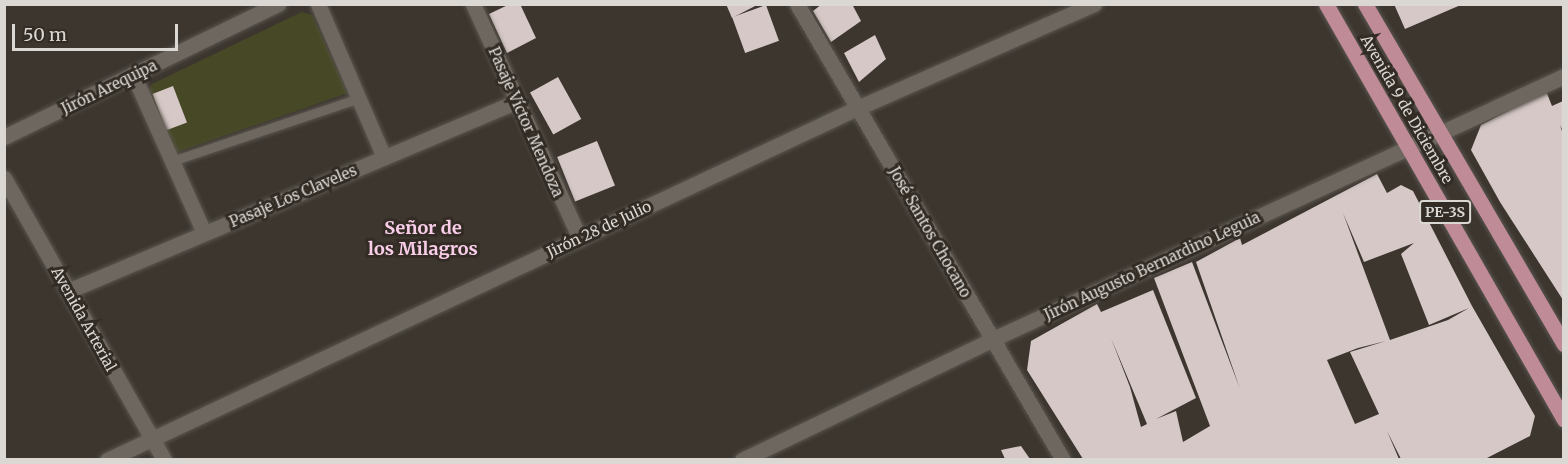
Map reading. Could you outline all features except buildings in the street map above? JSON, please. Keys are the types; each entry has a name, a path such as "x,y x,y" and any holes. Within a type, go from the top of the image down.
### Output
{"main road":[{"name":"Avenida 9 de Diciembre","path":"1326,4 1563,420"},
{"name":"Avenida 9 de Diciembre","path":"1365,4 1563,344"}],"street":[{"name":"Jirón Arequipa","path":"4,137 278,4"},
{"path":"318,4 384,157"},
{"name":"Pasaje Víctor Mendoza","path":"473,4 579,239"},
{"name":"José Santos Chocano","path":"797,4 1063,459"},
{"name":"Jirón 28 de Julio","path":"107,459 857,108 1094,4"},
{"path":"134,74 204,233"},
{"name":"Jirón Augusto Bernardino Leguia","path":"742,459 993,339 1563,76"},
{"name":"Pasaje Los Claveles","path":"68,291 517,100"},
{"name":"Avenida Arterial","path":"4,178 164,459"}],"lane":[{"path":"172,161 359,98"}],"green space":[{"path":"302,12 312,15 348,93 174,153 149,90 152,84"}],"district":[{"name":"Señor de los Milagros","path":"423,239"}]}
